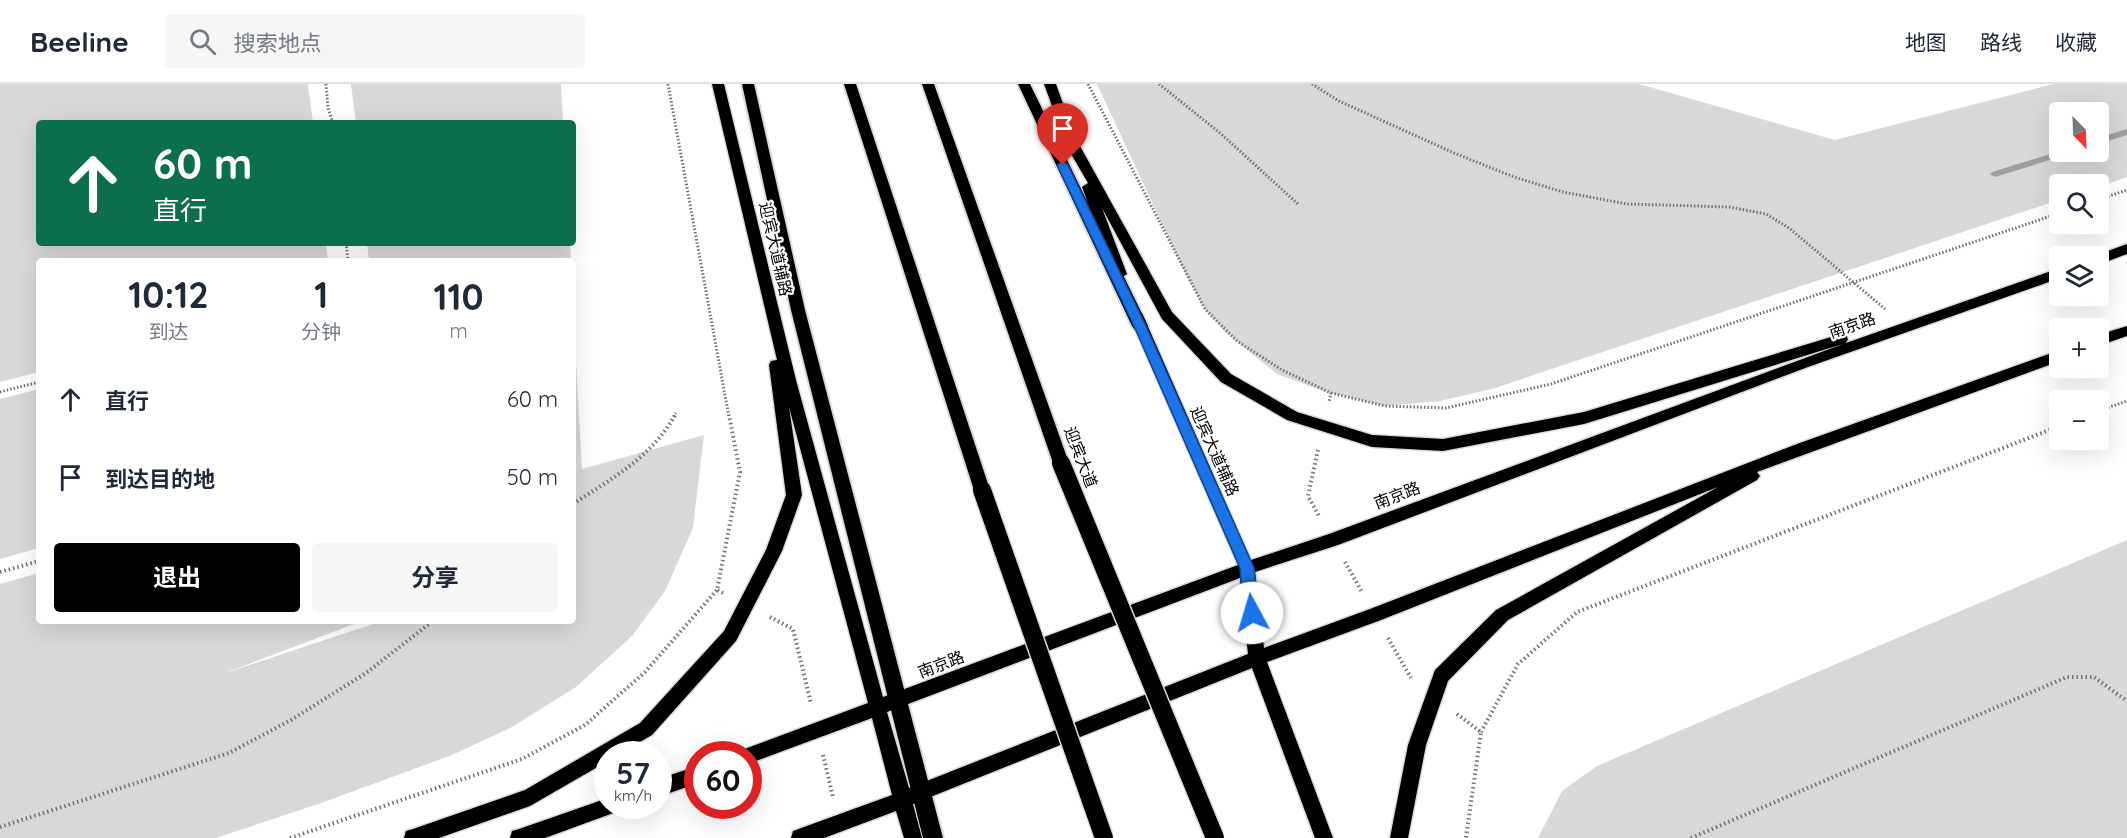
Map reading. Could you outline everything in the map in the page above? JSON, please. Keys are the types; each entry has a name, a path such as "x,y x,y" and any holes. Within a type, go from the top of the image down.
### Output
{"highway":[{"path":"748,84 798,310 896,702 933,838"},
{"path":"850,84 982,490 1104,838"},
{"name":"迎宾大道","path":"928,84 1061,463 1215,838"},
{"path":"1024,84 1140,326"}],"main road":[{"name":"迎宾大道辅路","path":"718,84 792,392 913,838"},
{"name":"迎宾大道辅路","path":"1050,84 1140,326 1247,568 1257,658 1324,838"},
{"path":"1070,138 1167,315 1226,378 1292,416 1372,441 1443,445 1584,418 2049,276"},
{"path":"2109,256 2127,249"},
{"name":"南京路","path":"762,751 1247,568 1332,540 1803,363 2049,277"},
{"path":"413,838 530,798 646,729 730,636 774,551 794,495 764,279"},
{"path":"2109,337 2127,331"},
{"path":"800,838 920,793 1257,658 1375,615 1802,448 2049,360"},
{"path":"1400,838 1417,745 1441,676 1502,615 1802,448"},
{"path":"519,838 594,812"}],"path":[{"path":"326,84 328,108 332,120"},
{"path":"290,838 522,759 585,725 645,672 717,590 740,471 678,148 668,84"},
{"path":"1088,84 1204,309 1237,341 1282,370 1331,393 1385,406 1446,408 1551,384 2049,217"},
{"path":"1159,84 1220,134 1299,205"},
{"path":"1312,84 1339,101 1454,153 1514,177 1563,192 1627,204 1729,207 1766,214 1789,228 1899,322"},
{"path":"2109,196 2127,190"},
{"path":"0,392 36,383"},
{"path":"1331,393 1308,496 1412,680 1481,732"},
{"path":"2109,407 2127,400"},
{"path":"576,502 639,458 669,430 676,413"},
{"path":"1466,838 1481,732 1518,664 1577,612 2049,430"},
{"path":"0,572 36,562"},
{"path":"717,590 793,629 840,823"},
{"path":"0,827 229,753 291,720 366,673 429,624"},
{"path":"1691,838 2067,677 2094,677 2127,700"}],"shaded area":[{"path":"0,84 308,84 313,120 36,120 36,246 326,246 328,258 36,258 36,373 0,382"},
{"path":"351,84 561,84 563,120 356,120"},
{"path":"1097,84 1639,84 1835,140 2053,84 2127,84 2127,177 2109,183 2109,174 2049,174 2049,203 1492,389 1440,401 1385,406 1323,391 1277,374 1225,332 1205,309 1185,273"},
{"path":"367,246 570,246 571,258 369,258"},
{"path":"576,362 582,469 704,435 693,528 665,591 632,636 576,687 512,727 452,755 321,803 216,838 0,838 0,584 36,574 36,624 354,624 222,674 373,624 576,624"},
{"path":"36,390 36,549 0,559 0,399"},
{"path":"2127,540 2127,838 1538,838 1562,791 1597,766"}],"waterway":[{"path":"2109,138 2127,132"},
{"path":"1995,174 2049,157"}],"route":[{"path":"1063,165 1140,326 1247,568 1252,613"}]}
